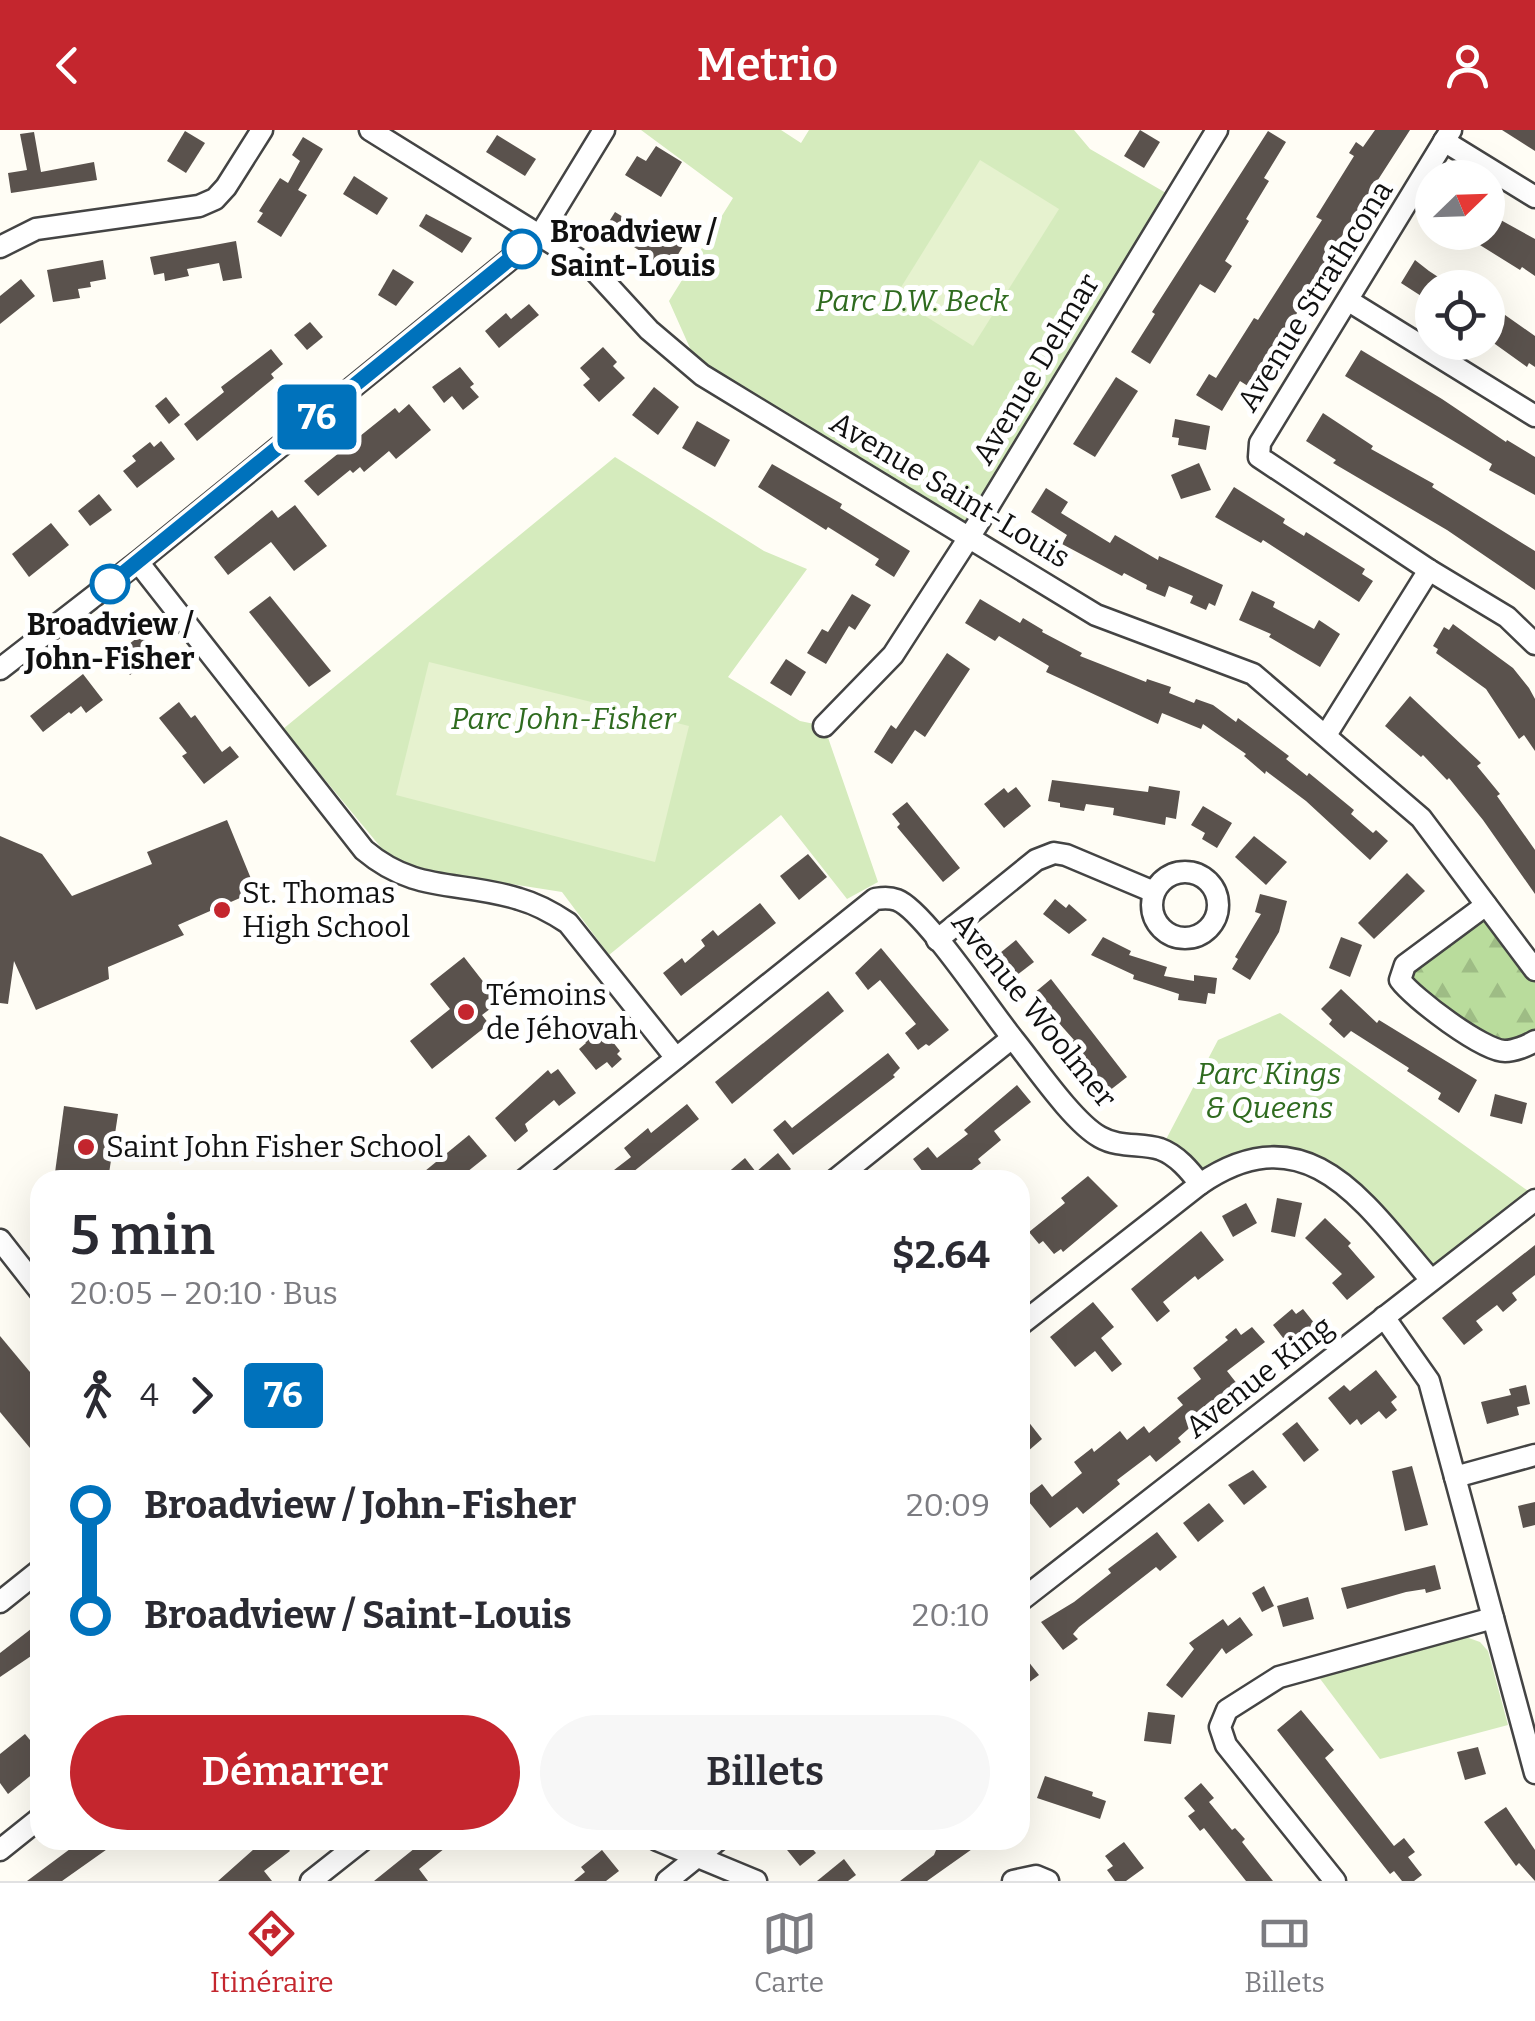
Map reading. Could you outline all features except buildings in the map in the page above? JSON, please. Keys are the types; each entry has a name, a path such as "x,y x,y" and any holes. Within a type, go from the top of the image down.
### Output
{"street":[{"path":"0,247 36,229 199,206 215,199 262,130"},
{"name":"Avenue Saint-Louis","path":"370,130 592,268 649,330 702,374 1096,614 1253,674 1422,818 1535,970"},
{"path":"0,669 138,562 540,235 604,130"},
{"name":"Avenue Delmar","path":"824,726 892,655 970,536 1217,130"},
{"path":"1448,136 1535,197"},
{"name":"Avenue Strathcona","path":"1430,570 1269,466 1260,456 1260,443 1448,136"},
{"path":"1350,300 1535,416"},
{"path":"138,562 364,850 385,868 408,879 518,898 568,923 676,1058 536,1170"},
{"path":"1326,735 1430,570 1508,617 1535,644"},
{"path":"937,940 1036,860 1054,854 1066,855 1154,892"},
{"name":"Avenue Woolmer","path":"676,1058 874,899 900,900 920,918 1082,1122 1101,1138 1161,1150 1185,1165 1200,1184"},
{"path":"1486,905 1405,964 1400,980 1411,996 1488,1046 1505,1051 1535,1041"},
{"path":"847,1170 1012,1038"},
{"path":"1030,1317 1200,1184 1248,1160 1281,1158 1319,1166 1353,1191 1430,1280"},
{"name":"Avenue King","path":"1030,1592 1535,1200"},
{"path":"0,1240 30,1278"},
{"path":"1384,1318 1428,1380 1535,1773"},
{"path":"1454,1477 1535,1455"},
{"path":"0,1602 30,1578"},
{"path":"1335,1881 1226,1745 1220,1728 1227,1710 1278,1677 1493,1618"},
{"path":"0,1850 30,1826"},
{"path":"311,1881 350,1850"},
{"path":"683,1850 756,1881"},
{"path":"667,1881 706,1850"},
{"path":"1013,1881 1036,1876 1048,1881"}],"green space":[{"name":"Parc D.W. Beck","path":"641,130 781,130 801,143 809,130 1074,130 1090,149 1173,197 970,536 702,375 669,301 733,198"},
{"path":"980,160 1059,209 973,346 895,297"},
{"name":"Parc John-Fisher","path":"615,457 764,551 807,569 728,677 800,721 824,726 878,882 847,899 781,815 609,955 562,892 411,868 388,856 283,729"},
{"path":"429,662 689,726 655,862 396,795"},
{"path":"1486,905 1535,973 1535,1041 1505,1051 1411,996 1405,965"},
{"name":"Parc Kings & Queens","path":"1280,1013 1535,1196 1431,1280 1353,1191 1281,1157 1200,1184 1161,1149 1218,1040"},
{"path":"1466,1637 1480,1642 1488,1651 1508,1725 1380,1759 1318,1676"}],"bus line":[{"name":"76","path":"110,584 522,249"}],"place":[{"name":"Broadview / Saint-Louis","path":"522,249"},
{"name":"Broadview / John-Fisher","path":"110,584"},
{"name":"St. Thomas High School","path":"222,910"},
{"name":"Témoins de Jéhovah","path":"466,1012"},
{"name":"Saint John Fisher School","path":"86,1147"}]}
